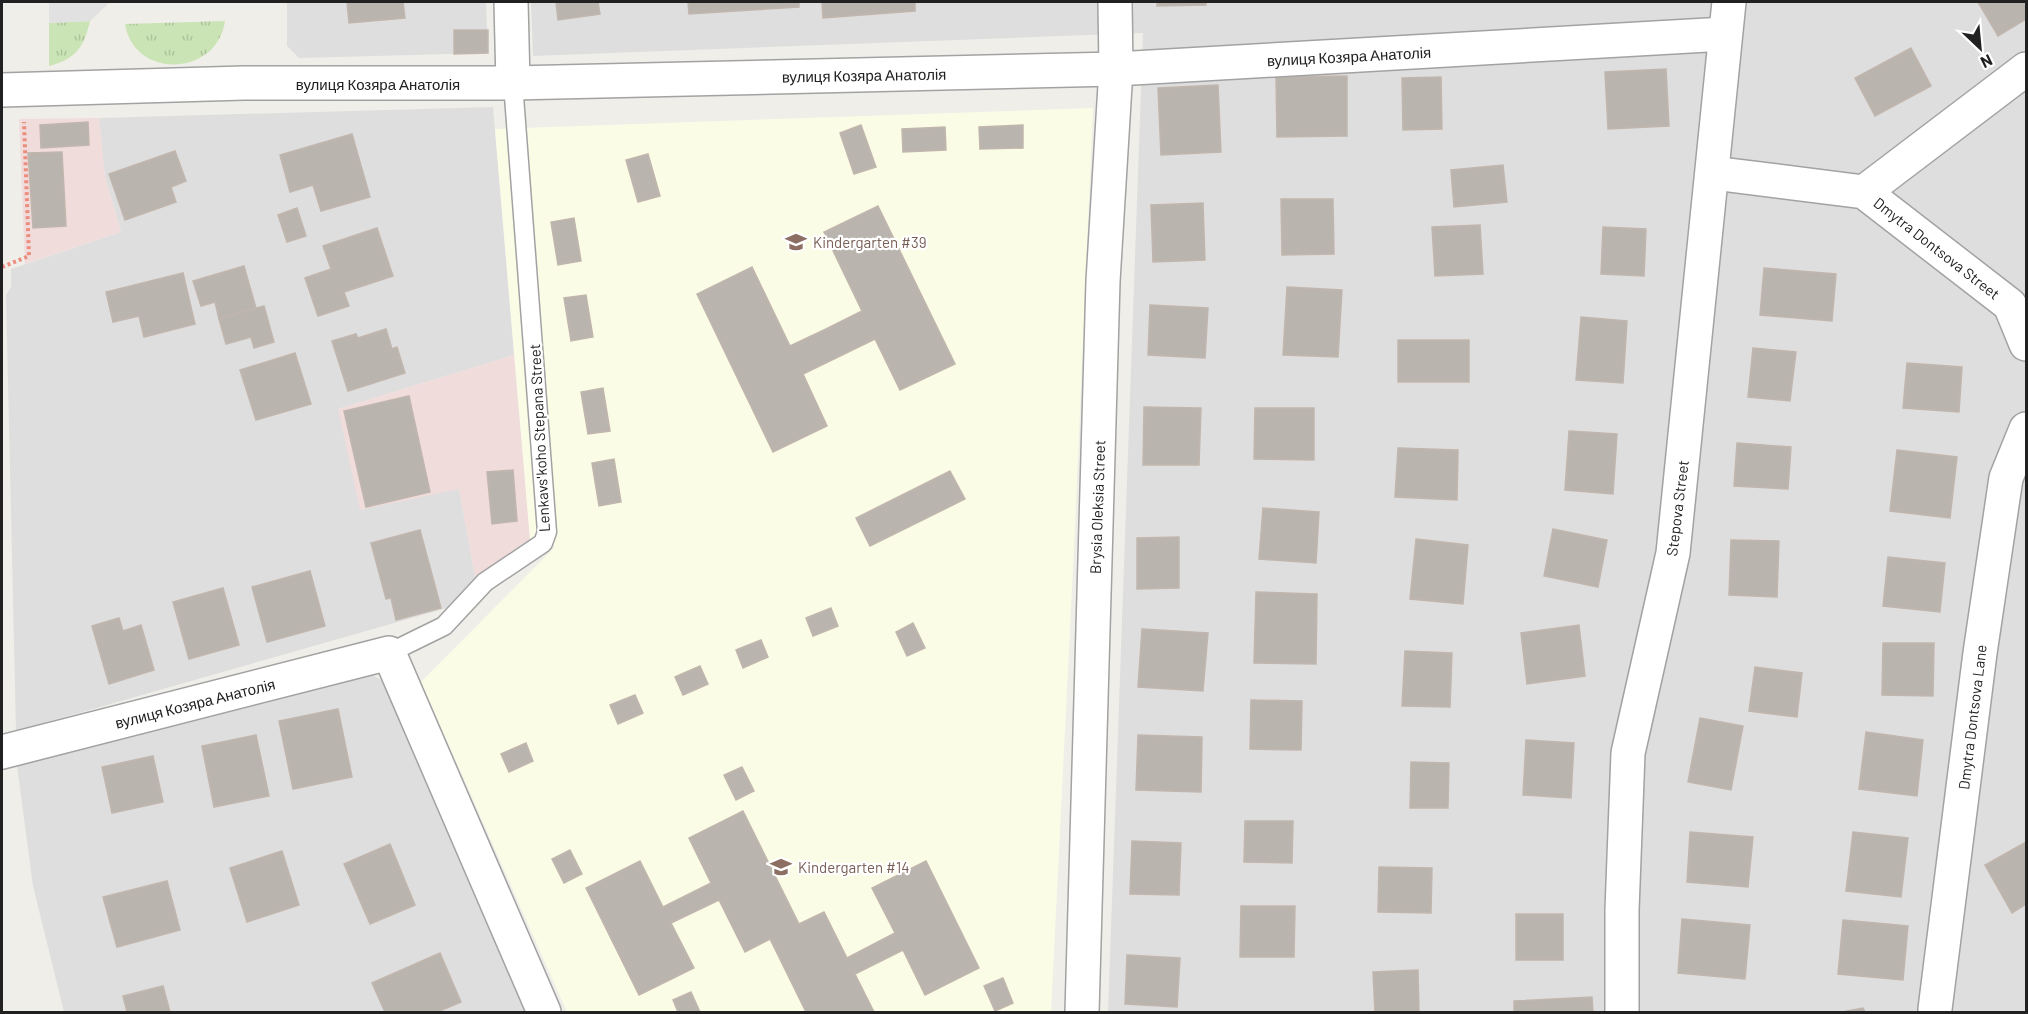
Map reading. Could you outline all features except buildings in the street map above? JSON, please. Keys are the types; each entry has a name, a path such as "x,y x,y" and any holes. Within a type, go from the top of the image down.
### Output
{"street":[{"name":"Lenkavsʹkoho Stepana Street","path":"511,2 513,83"},
{"name":"Brysia Oleksia Street","path":"1082,1012 1103,280 1116,69 1115,2"},
{"name":"Stepova Street","path":"1622,1012 1622,910 1628,753 1673,553 1729,2"},
{"name":"вулиця Козяра Анатолія","path":"12,90 244,83 513,83 1116,69 1725,33"},
{"path":"1864,192 2026,69"},
{"name":"Dmytra Dontsova Street","path":"1713,173 1864,192 2010,305 2026,344"},
{"name":"Dmytra Dontsova Lane","path":"1935,1009 1980,653 2006,478 2026,429"},
{"name":"вулиця Козяра Анатолія","path":"2,752 388,653"},
{"path":"388,653 544,1012"}],"lane":[{"name":"Lenkavsʹkoho Stepana Street","path":"388,653 444,626 485,582 543,543 547,532 513,83"}],"path":[{"path":"2,267 29,256 12,90"}],"shaded area":[{"path":"49,2 110,2 90,21 49,23"},
{"path":"287,2 486,2 488,53 299,58 287,46"},
{"path":"531,2 2026,2 2026,1012 1108,1012 1143,33 533,56"},
{"path":"493,107 514,355 338,409 459,488 475,577 447,608 16,731 6,295 11,287 11,269 121,232 105,177 99,118"},
{"path":"1093,108 1051,1012 567,1012 421,682 555,547 530,539 495,129"},
{"path":"99,118 105,177 121,232 25,264 19,119"},
{"path":"514,355 530,539 475,577 459,489 360,510 338,409"},
{"path":"373,675 387,684 529,1012 64,1012 33,886 17,766"}],"green space":[{"path":"90,21 82,45 77,51 66,60 49,66 49,23"},
{"path":"225,21 219,40 207,53 192,61 175,64 158,62 143,55 132,42 125,24"}],"place":[{"name":"Kindergarten #39","path":"796,242"},
{"name":"Kindergarten #14","path":"781,867"}]}
